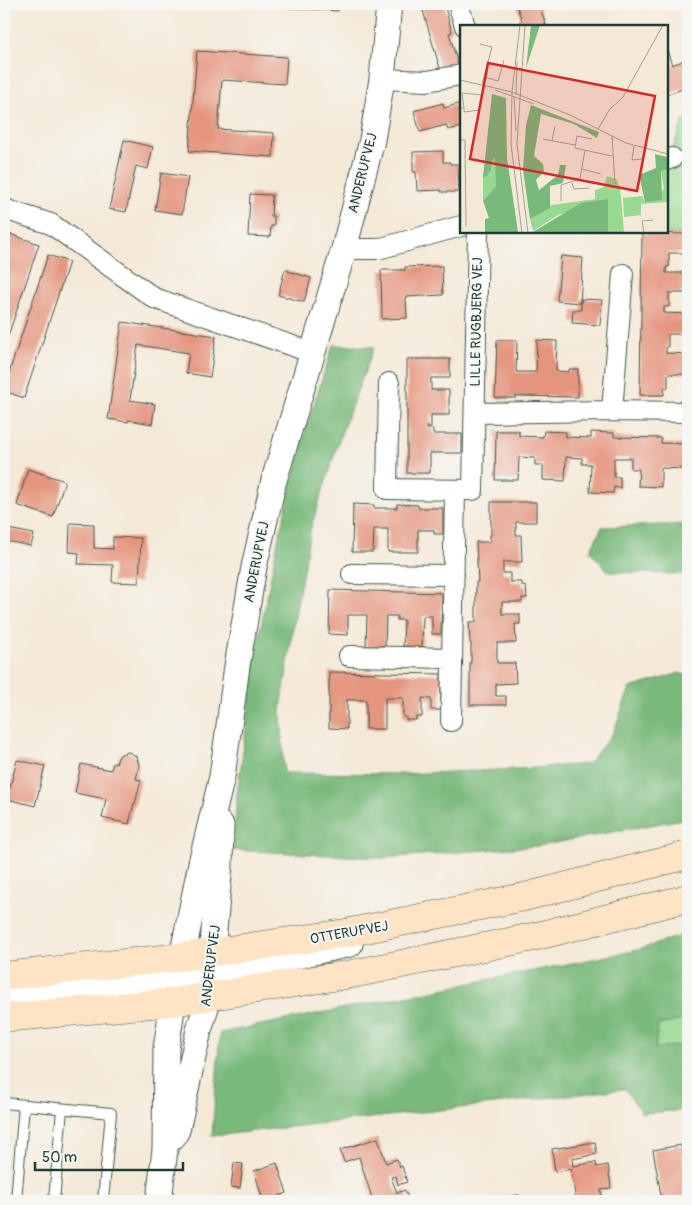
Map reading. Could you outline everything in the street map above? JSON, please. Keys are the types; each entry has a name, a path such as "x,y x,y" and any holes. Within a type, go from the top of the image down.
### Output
{"main road":[{"name":"OTTERUPVEJ","path":"4,1018 173,1002 210,975 346,933 524,898 688,855"},
{"name":"OTTERUPVEJ","path":"4,976 180,965 210,975 352,974 533,937 688,898"}],"street":[{"name":"ANDERUPVEJ","path":"159,1201 164,1149 166,1050 173,1002 201,863 222,776 237,666 254,567 274,480 344,249 372,140 382,79 389,4"},
{"path":"382,79 427,81 460,75"},
{"path":"4,209 51,224 154,298 313,353"},
{"path":"344,249 378,250 460,226"},
{"name":"LILLE RUGBJERG VEJ","path":"389,383 387,489 473,490 478,232"},
{"path":"612,410 622,274"},
{"path":"475,414 612,410 685,412 688,414"},
{"path":"452,721 455,490"},
{"path":"352,574 454,575"},
{"path":"349,656 452,658"},
{"name":"ANDERUPVEJ","path":"164,1149 177,1130 210,975 220,864 222,776"},
{"path":"4,998 150,980 180,965"}],"lane":[{"path":"4,1103 111,1113 103,1201"},
{"path":"16,1201 24,1105"},
{"path":"54,1201 62,1109"}],"green space":[{"path":"688,119 688,234 663,232 667,232 667,150 674,147 683,121"},
{"path":"333,345 374,347 341,434 311,527 294,621 281,710 284,773 403,774 588,764 613,733 630,688 680,673 688,676 688,818 538,846 382,858 233,850 237,795 257,647 278,541 305,432"},
{"path":"688,524 688,583 682,574 609,572 590,551 602,527"},
{"path":"688,933 688,1019 658,1025 655,1048 688,1045 688,1110 642,1113 625,1089 212,1136 220,1033 638,950"},
{"path":"688,1019 688,1045 655,1048 658,1025"}],"building":[{"path":"280,4 338,4 338,11 280,7"},
{"path":"421,4 444,4 452,32 449,33 459,67 441,72"},
{"path":"516,4 539,4 546,25 520,25 519,22 522,21"},
{"path":"667,50 672,65 688,59 688,87 667,95"},
{"path":"197,51 287,57 285,84 222,80 218,129 274,133 273,157 189,151"},
{"path":"443,103 444,108 460,103 460,127 448,130 446,125 420,132 414,111"},
{"path":"124,140 153,147 148,169 136,166 126,212 109,209"},
{"path":"443,151 443,162 458,164 459,192 441,192 441,190 417,191 416,172 413,172 413,152"},
{"path":"161,173 188,177 182,214 155,210"},
{"path":"250,194 272,195 271,216 274,216 274,226 271,226 270,237 248,236"},
{"path":"4,232 39,244 4,348"},
{"path":"642,233 688,234 688,253 669,253 669,267 666,267 666,273 687,273 687,293 669,293 669,307 664,307 664,313 687,314 687,334 668,334 666,353 688,354 688,374 668,374 668,388 664,388 664,395 640,395"},
{"path":"48,255 69,262 24,398 4,391 4,388"},
{"path":"561,256 583,258 580,303 557,301"},
{"path":"442,266 443,295 406,297 407,318 382,319 381,270 405,270 405,267"},
{"path":"285,270 311,278 304,302 278,295"},
{"path":"581,299 602,300 600,325 572,323 573,310 581,310"},
{"path":"122,322 216,336 210,377 186,373 189,353 138,345 130,400 155,404 152,424 108,419"},
{"path":"497,340 517,340 516,372 536,372 537,340 557,341 556,371 569,372 569,369 578,369 578,397 516,396 516,398 495,398"},
{"path":"407,359 450,359 450,378 431,378 431,390 449,390 449,415 431,415 431,427 427,427 427,429 433,429 433,434 462,434 462,453 430,453 430,473 407,473"},
{"path":"496,431 519,431 519,436 543,437 544,431 566,432 566,437 591,438 591,432 614,433 614,437 661,438 661,443 687,444 686,469 661,468 661,487 638,486 639,469 631,469 631,458 614,458 614,477 620,477 620,488 614,487 613,493 590,492 591,464 582,464 582,458 566,457 565,481 543,480 543,465 535,465 535,458 519,457 518,480 495,480"},
{"path":"28,469 65,481 53,517 17,505"},
{"path":"491,502 536,502 536,522 516,522 516,535 521,535 522,562 503,562 503,573 510,573 510,582 522,582 522,586 526,587 527,598 522,598 522,602 502,602 502,614 520,614 520,624 515,624 516,643 497,643 497,663 515,663 516,683 496,684 496,696 506,696 506,705 470,705 471,643 469,622 476,622 476,582 478,582 476,542 490,542"},
{"path":"353,504 374,505 374,508 397,508 397,504 418,505 418,508 443,508 443,534 434,534 434,530 418,530 418,552 388,552 388,529 374,529 373,552 352,552"},
{"path":"70,523 94,524 94,548 113,549 113,537 141,538 139,583 112,582 113,565 78,564 79,553 69,552"},
{"path":"8,529 34,534 31,546 6,541"},
{"path":"330,590 442,593 441,634 432,634 432,616 423,616 422,647 403,646 404,620 397,620 397,616 386,616 385,646 366,646 367,615 348,615 348,635 329,634"},
{"path":"329,672 441,674 441,710 431,710 431,699 422,698 422,717 416,717 416,720 406,720 406,717 403,717 403,698 385,698 385,729 366,729 366,700 347,700 347,729 329,728"},
{"path":"128,752 137,757 139,766 136,779 141,780 129,824 102,818 106,799 75,793 81,764 111,770 113,763 116,763 119,756"},
{"path":"17,760 45,766 35,806 7,799"},
{"path":"378,1138 386,1163 397,1159 400,1167 402,1166 407,1182 398,1185 396,1176 391,1177 397,1193 405,1190 409,1201 373,1201 359,1157 344,1162 340,1150"},
{"path":"595,1142 597,1154 572,1159 573,1166 596,1162 597,1167 608,1165 611,1188 601,1190 602,1201 576,1201 571,1169 555,1172 552,1149"},
{"path":"681,1145 688,1184 688,1201 662,1201 653,1150"},
{"path":"234,1163 243,1164 240,1188 231,1187"},
{"path":"277,1163 287,1193 279,1196 281,1201 260,1201 263,1200 254,1171"},
{"path":"519,1195 520,1201 494,1201 493,1199"}]}
